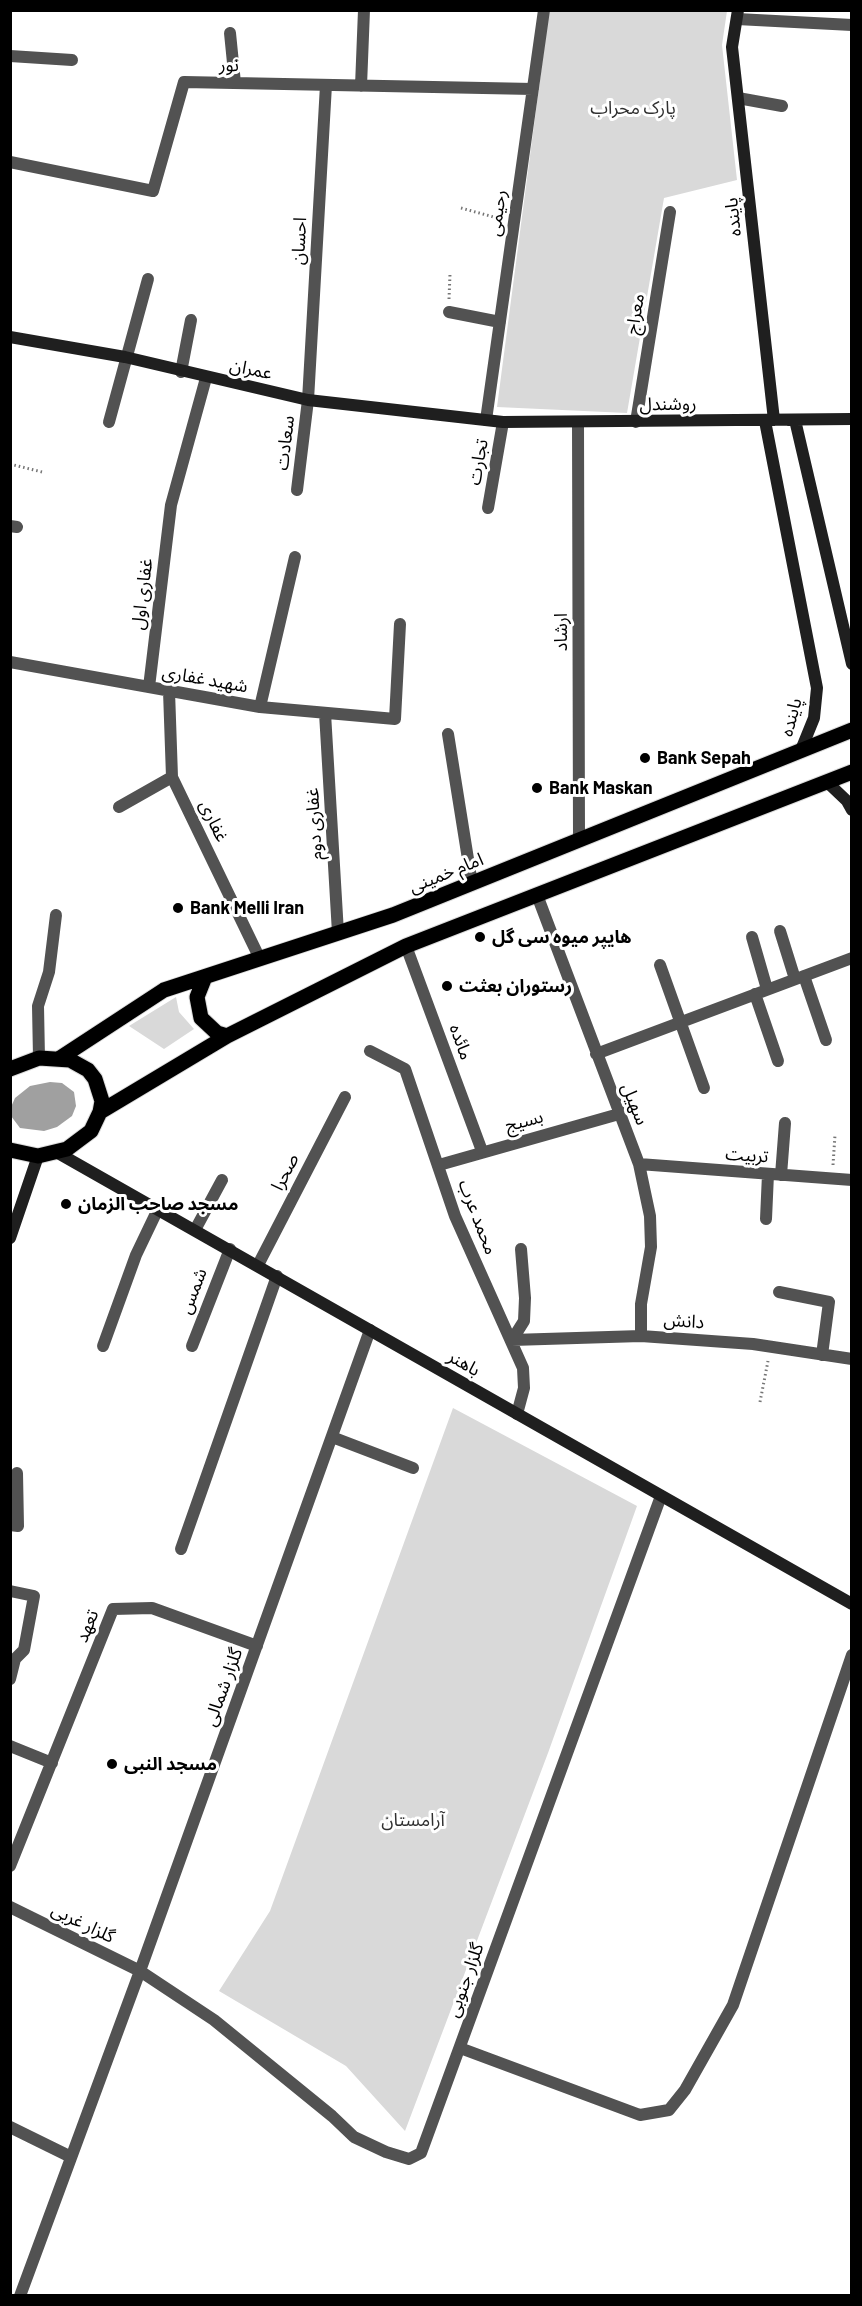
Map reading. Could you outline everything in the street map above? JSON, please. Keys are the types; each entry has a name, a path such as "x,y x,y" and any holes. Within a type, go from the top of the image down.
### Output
{"main road":[{"name":"امام خمینی","path":"60,1058 164,990 393,915 852,730"},
{"path":"100,1112 227,1036 406,946 852,772"},
{"path":"205,977 197,997 201,1018 217,1033 227,1036"},
{"path":"10,1069 39,1058 60,1058 79,1064 95,1079 102,1101 100,1112 84,1138 58,1153 38,1156 10,1150"}],"street":[{"path":"361,86 364,10"},
{"name":"رحیمی","path":"486,420 544,10"},
{"path":"738,15 852,25"},
{"name":"پاینده","path":"738,15 732,47 769,420 817,688 814,718 801,750"},
{"path":"230,33 235,83"},
{"path":"10,56 72,60"},
{"name":"نور","path":"10,162 153,190 184,82 533,89"},
{"name":"احسان","path":"308,400 326,85"},
{"path":"738,98 782,106"},
{"name":"معراج","path":"636,422 670,212"},
{"path":"109,422 148,279"},
{"path":"449,312 500,322"},
{"path":"181,372 191,320"},
{"name":"عمران","path":"10,337 125,357 206,378 308,400 486,420"},
{"name":"غفاری اول","path":"149,687 171,505 206,378"},
{"name":"سعادت","path":"297,490 308,400"},
{"name":"روشندل","path":"486,420 578,423 852,419"},
{"path":"795,420 852,664"},
{"name":"تجارت","path":"488,508 503,422"},
{"name":"ارشاد","path":"578,423 579,840"},
{"path":"260,707 295,556"},
{"name":"شهید غفاری","path":"10,662 260,707 395,719 400,624"},
{"name":"غفاری","path":"169,691 172,777 260,959"},
{"name":"غفاری دوم","path":"325,713 338,933"},
{"path":"448,734 472,884"},
{"path":"119,807 172,777"},
{"path":"827,782 847,801 852,810"},
{"name":"سهیل","path":"537,895 639,1164 650,1216 651,1246 641,1304 642,1336"},
{"path":"39,1058 38,1006 49,972 56,915"},
{"path":"780,931 826,1040"},
{"path":"752,937 767,989"},
{"name":"مائده","path":"406,946 482,1151"},
{"path":"596,1054 852,958"},
{"path":"660,965 704,1088"},
{"path":"755,994 778,1061"},
{"name":"محمد عرب","path":"370,1051 405,1069 440,1165 454,1216 523,1368 524,1388 517,1414"},
{"name":"صحرا","path":"258,1265 345,1097"},
{"name":"بسیج","path":"440,1165 482,1151 619,1114"},
{"path":"766,1219 785,1123"},
{"name":"باهنر","path":"58,1153 852,1604"},
{"path":"10,1238 38,1156"},
{"name":"تربیت","path":"639,1164 852,1180"},
{"path":"195,1230 222,1180"},
{"path":"103,1346 136,1255 158,1209"},
{"name":"شمس","path":"192,1346 230,1249"},
{"path":"512,1340 524,1321 525,1298 521,1250"},
{"path":"181,1549 277,1276"},
{"path":"779,1292 829,1302 822,1355"},
{"name":"گلزار شمالی","path":"20,2295 140,1971 370,1330"},
{"name":"دانش","path":"512,1340 642,1336 770,1347 852,1359"},
{"path":"332,1437 413,1468"},
{"path":"10,1525 18,1526 17,1473"},
{"name":"گلزار جنوبی","path":"140,1971 214,2020 354,2137 386,2152 409,2159 421,2153 661,1496"},
{"path":"10,1591 34,1596 24,1650 15,1659 10,1679"},
{"name":"تعهد","path":"10,1866 113,1609 152,1608 256,1646"},
{"path":"460,2048 640,2115 669,2110 685,2090 733,2005 852,1655"},
{"path":"10,1746 52,1762"},
{"name":"گلزار غربی","path":"10,1907 140,1971"},
{"path":"10,2127 71,2157"}],"path":[{"path":"461,208 514,223"},
{"path":"449,312 450,274"},
{"path":"10,464 42,472"},
{"path":"832,1179 835,1135"},
{"path":"760,1402 770,1347"}],"green space":[{"name":"پارک محراب","path":"549,11 727,11 722,45 737,180 664,198 627,413 497,407"},
{"path":"176,997 179,1012 194,1029 164,1049 129,1026"},
{"name":"آرامستان","path":"453,1408 637,1506 548,1753 405,2131 346,2066 219,1991 270,1911"}],"shaded area":[{"path":"50,1082 62,1083 74,1092 76,1106 72,1116 57,1127 44,1131 20,1128 11,1116 11,1107 15,1098 30,1086"}],"place":[{"name":"Bank Sepah","path":"645,758"},
{"name":"Bank Maskan","path":"537,788"},
{"name":"Bank Melli Iran","path":"178,908"},
{"name":"هایپر میوه سی گل","path":"480,937"},
{"name":"رستوران بعثت","path":"447,986"},
{"name":"مسجد صاحب الزمان","path":"66,1204"},
{"name":"مسجد النبی","path":"112,1764"}]}
